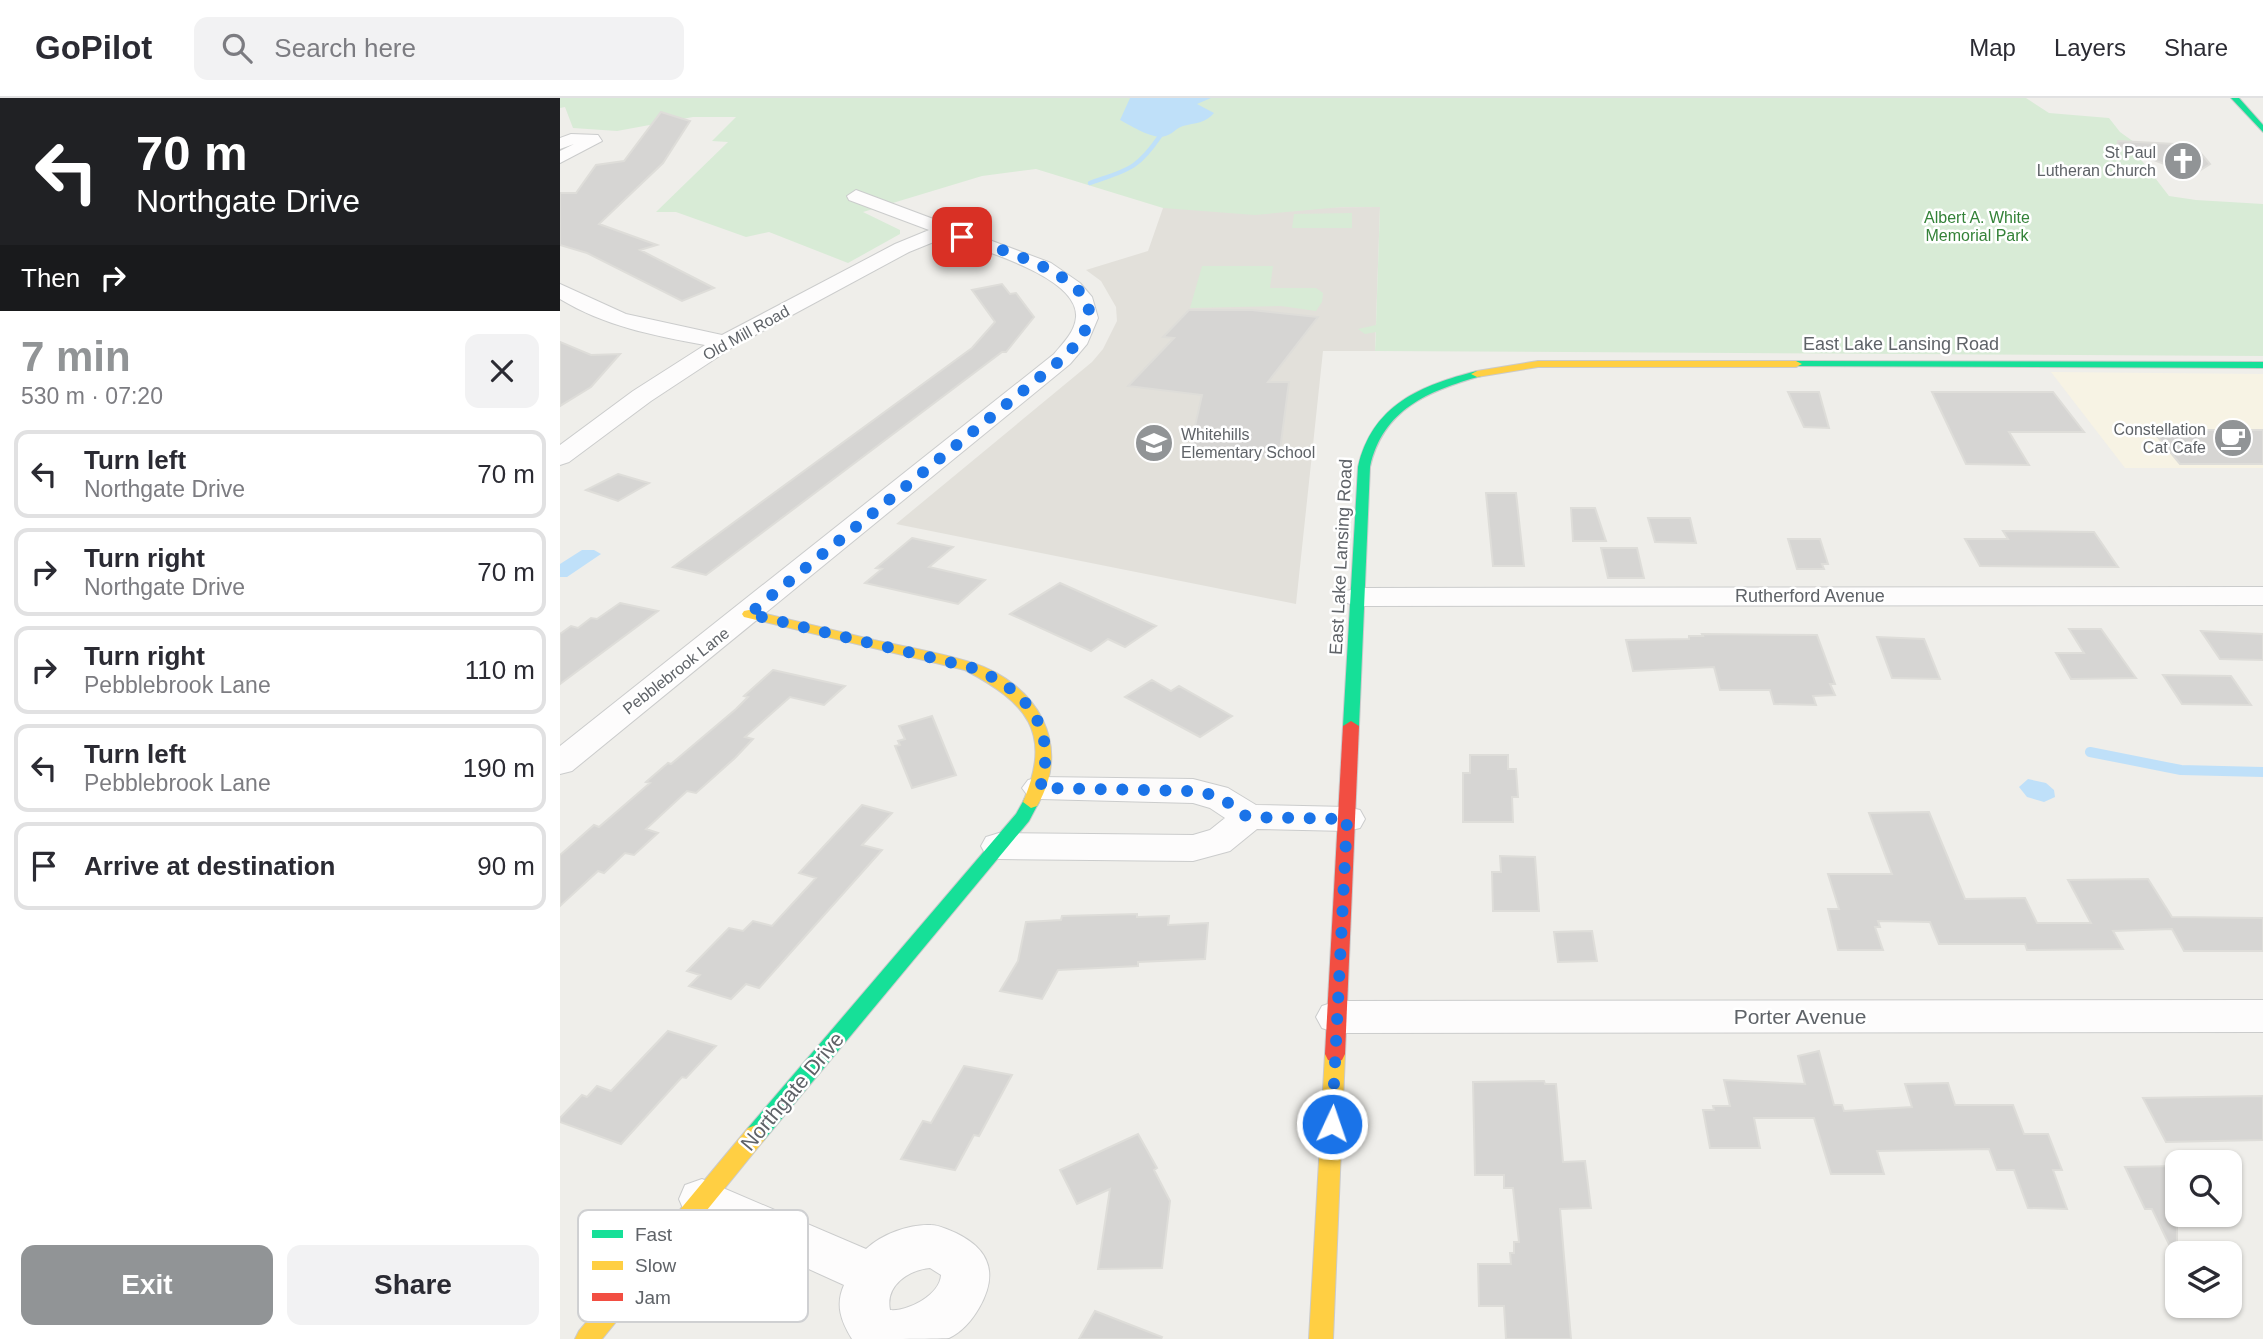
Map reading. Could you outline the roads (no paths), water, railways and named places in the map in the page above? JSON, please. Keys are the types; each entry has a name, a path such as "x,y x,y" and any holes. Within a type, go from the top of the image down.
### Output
{"main road":[{"path":"2235,98 2256,114 2263,130"},
{"name":"East Lake Lansing Road","path":"1321,1339 1364,467 1370,441 1383,422 1402,406 1433,389 1474,375 1516,366 1583,362 2263,365"},
{"name":"Northgate Drive","path":"693,1210 1023,817 1040,788 1045,773 1046,750 1041,729 1032,711 998,678 970,667 749,614"},
{"name":"Northgate Drive","path":"587,1339 601,1322"}],"street":[{"path":"560,144 581,138 593,141 560,158"},
{"name":"Pebblebrook Lane","path":"560,763 749,614 1062,359 1078,343 1087,326 1089,310 1082,296 1068,282 1044,267 856,196"},
{"name":"Old Mill Road","path":"560,457 642,396 725,342 902,248 944,231"},
{"path":"560,290 598,312 621,320 725,342"},
{"name":"Rutherford Avenue","path":"1358,597 2263,596"},
{"path":"1040,788 1203,792 1228,801 1247,817 1347,819"},
{"path":"999,846 1193,848 1213,845 1229,838 1247,817"},
{"name":"Porter Avenue","path":"1337,1017 2263,1016"},
{"path":"702,1199 727,1210"},
{"path":"808,1246 873,1275"}],"water":[{"path":"1130,98 1211,98 1197,104 1214,113 1204,121 1181,127 1163,137 1157,136 1120,120"},
{"path":"582,550 594,550 601,554 567,577 560,577 560,564"},
{"path":"2028,779 2046,783 2054,790 2055,797 2044,802 2027,797 2019,787"}],"waterway":[{"path":"1090,183 1138,162 1160,136"},
{"path":"2090,752 2181,770 2263,772"}],"place":[{"name":"St Paul Lutheran Church","path":"2183,161"},
{"name":"Constellation Cat Cafe","path":"2233,438"},
{"name":"Whitehills Elementary School","path":"1154,443"}],"park label":[{"name":"Albert A. White Memorial Park","path":"1977,226"}]}
